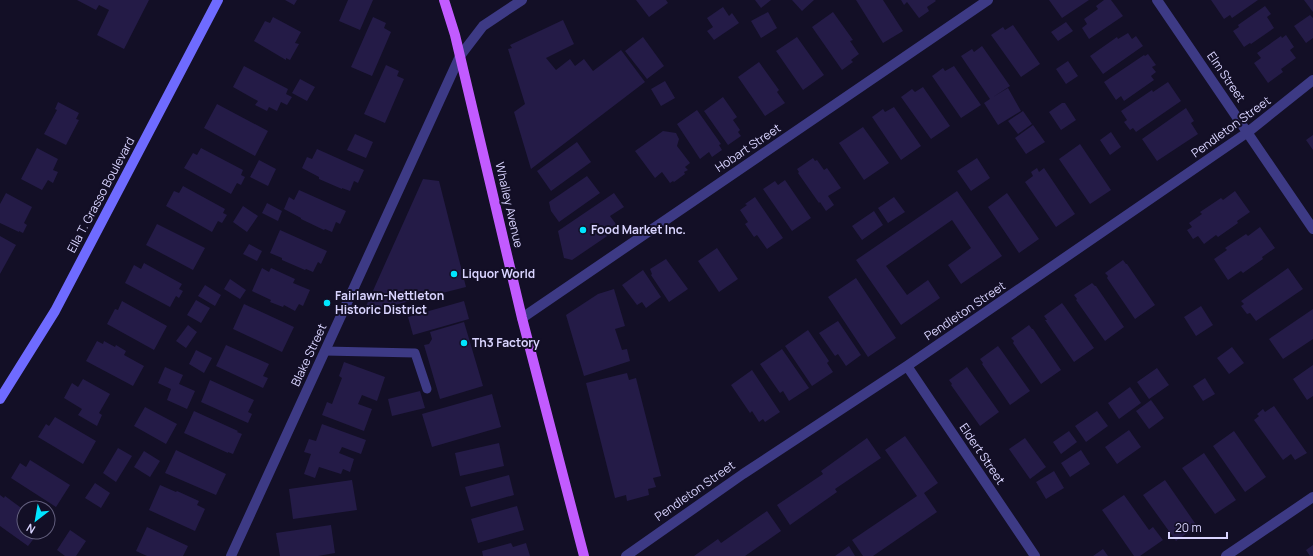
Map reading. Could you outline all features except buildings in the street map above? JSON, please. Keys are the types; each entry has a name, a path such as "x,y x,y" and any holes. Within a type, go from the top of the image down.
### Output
{"main road":[{"name":"Ella T. Grasso Boulevard","path":"0,398 55,311 218,0"},
{"name":"Whalley Avenue","path":"444,0 460,56 522,318 584,556"}],"street":[{"name":"Blake Street","path":"231,556 460,56 483,26 522,0"},
{"name":"Hobart Street","path":"522,318 988,0"},
{"name":"Elm Street","path":"1157,0 1313,229"},
{"name":"Pendleton Street","path":"626,556 743,474 907,366 1248,132 1313,80"},
{"name":"Eldert Street","path":"907,366 1035,556"},
{"path":"1226,556 1313,497"}],"lane":[{"path":"325,351 415,353 427,389"}],"place":[{"name":"Food Market Inc.","path":"583,230"},
{"name":"Liquor World","path":"454,274"},
{"name":"Fairlawn-Nettleton Historic District","path":"327,303"},
{"name":"Th3 Factory","path":"464,343"}]}
